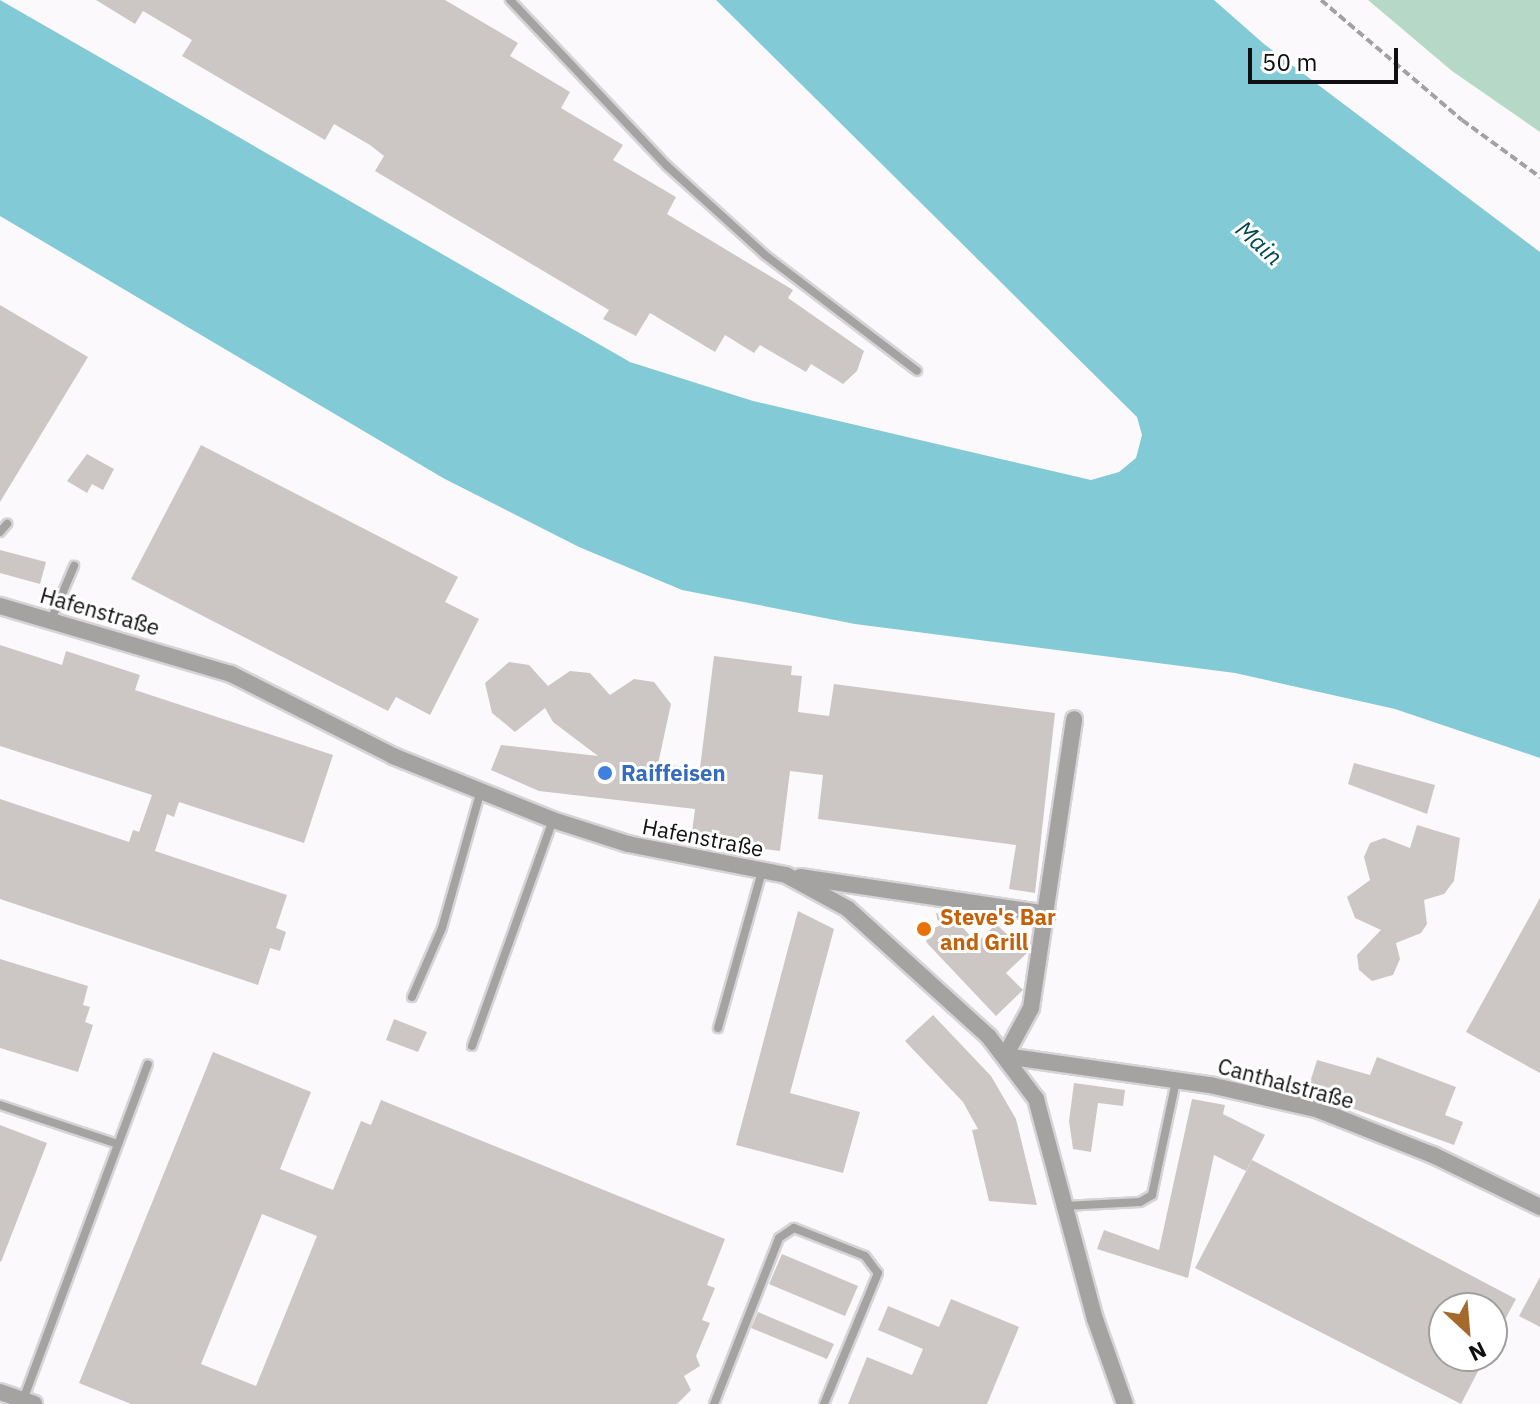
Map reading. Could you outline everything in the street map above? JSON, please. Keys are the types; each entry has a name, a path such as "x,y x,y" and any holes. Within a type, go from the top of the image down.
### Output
{"street":[{"name":"Hafenstraße","path":"0,606 231,674 393,756 480,794 553,820 628,844 786,875 869,926 1005,1056 1042,1115 1064,1206 1125,1404"},
{"path":"1005,1056 1031,1008 1074,719"},
{"path":"786,875 1047,914"},
{"name":"Canthalstraße","path":"1005,1056 1176,1080 1316,1109 1433,1155 1540,1207"},
{"path":"0,1392 28,1402"}],"lane":[{"path":"510,0 667,166 754,245 917,371"},
{"path":"0,532 7,524"},
{"path":"51,620 74,566"},
{"path":"412,997 442,928 480,794"},
{"path":"472,1046 553,820"},
{"path":"718,1028 762,871"},
{"path":"28,1402 148,1064"},
{"path":"1064,1206 1140,1202 1152,1195 1176,1080"},
{"path":"0,1105 118,1144"},
{"path":"714,1404 779,1238 794,1228 865,1256 878,1273 824,1404"}],"path":[{"path":"1321,0 1450,110 1540,177"}],"green space":[{"path":"1368,0 1540,0 1540,132 1452,71"}],"water":[{"name":"Main","path":"0,0 630,362 753,401 1091,480 1119,472 1136,458 1142,435 1137,417 716,0 1214,0 1264,44 1540,252 1540,758 1395,709 1235,673 855,624 682,590 579,547 443,478 0,216"}],"building":[{"path":"96,0 445,0 518,43 510,56 570,92 561,108 623,145 613,160 676,197 667,214 793,290 788,298 864,351 857,371 843,384 811,364 806,372 760,345 754,353 725,335 715,352 650,313 636,336 603,319 609,310 375,171 384,156 370,145 334,124 325,140 182,56 192,40 143,11 135,24"},
{"path":"0,305 88,357 0,502"},
{"path":"201,445 458,577 445,602 479,619 430,715 396,697 388,711 131,579"},
{"path":"87,454 114,469 103,490 92,484 87,493 67,481"},
{"path":"0,550 46,562 40,584 0,573"},
{"path":"0,645 62,665 66,651 140,675 135,690 333,755 304,843 179,802 174,817 167,814 155,851 287,895 276,928 286,932 280,951 270,948 258,985 0,899 0,799 129,842 133,830 139,832 152,795 0,746"},
{"path":"714,656 792,666 791,675 802,676 798,712 829,716 834,684 1055,713 1035,893 1009,889 1016,845 818,819 823,775 790,771 780,851 691,840 695,809 539,791 491,770 501,745 598,756 553,722 545,708 515,732 492,713 485,683 509,662 529,665 548,686 570,671 590,673 610,695 634,679 654,682 671,704 658,764 700,768"},
{"path":"1354,763 1435,785 1427,814 1348,784"},
{"path":"1417,825 1460,838 1454,881 1444,894 1424,900 1427,924 1421,933 1396,943 1400,959 1393,975 1372,981 1359,970 1357,955 1381,930 1355,918 1347,897 1370,880 1364,857 1370,843 1384,838 1410,848"},
{"path":"1540,898 1540,1073 1466,1032"},
{"path":"798,911 834,929 790,1093 860,1112 843,1173 736,1145"},
{"path":"936,913 952,916 977,943 996,924 1027,953 1006,973 1023,990 996,1016 927,943 924,932 939,926"},
{"path":"0,959 88,986 83,1005 90,1007 85,1022 93,1025 78,1072 0,1048"},
{"path":"933,1015 991,1076 1016,1119 1037,1205 989,1201 972,1130 978,1129 963,1102 905,1041"},
{"path":"394,1019 427,1032 418,1052 386,1040"},
{"path":"213,1052 311,1092 280,1169 333,1190 361,1121 371,1125 381,1100 725,1239 707,1285 715,1288 702,1320 710,1323 696,1356 700,1366 684,1376 691,1390 677,1404 131,1404 79,1383","holes":["262,1214 317,1236 256,1386 201,1364"]},
{"path":"1377,1057 1456,1087 1445,1115 1463,1122 1454,1145 1307,1092 1317,1060 1370,1075"},
{"path":"1074,1083 1125,1090 1123,1106 1098,1103 1091,1152 1073,1149 1069,1121"},
{"path":"1192,1099 1225,1105 1223,1114 1265,1135 1246,1171 1214,1155 1188,1278 1097,1249 1104,1230 1159,1250"},
{"path":"0,1125 47,1143 1,1262 0,1261"},
{"path":"1252,1160 1503,1292 1428,1292 1428,1372 1478,1372 1461,1404 1195,1268"},
{"path":"782,1254 858,1286 845,1316 769,1284"},
{"path":"1540,1277 1540,1327 1519,1316"},
{"path":"1508,1295 1516,1299 1508,1314"},
{"path":"951,1299 1019,1327 987,1404 848,1404 867,1357 912,1375 923,1349 878,1330 888,1306 939,1327"},
{"path":"758,1312 834,1344 827,1359 751,1328"}],"place":[{"name":"Raiffeisen","path":"605,773"},
{"name":"Steve's Bar and Grill","path":"924,929"}]}
